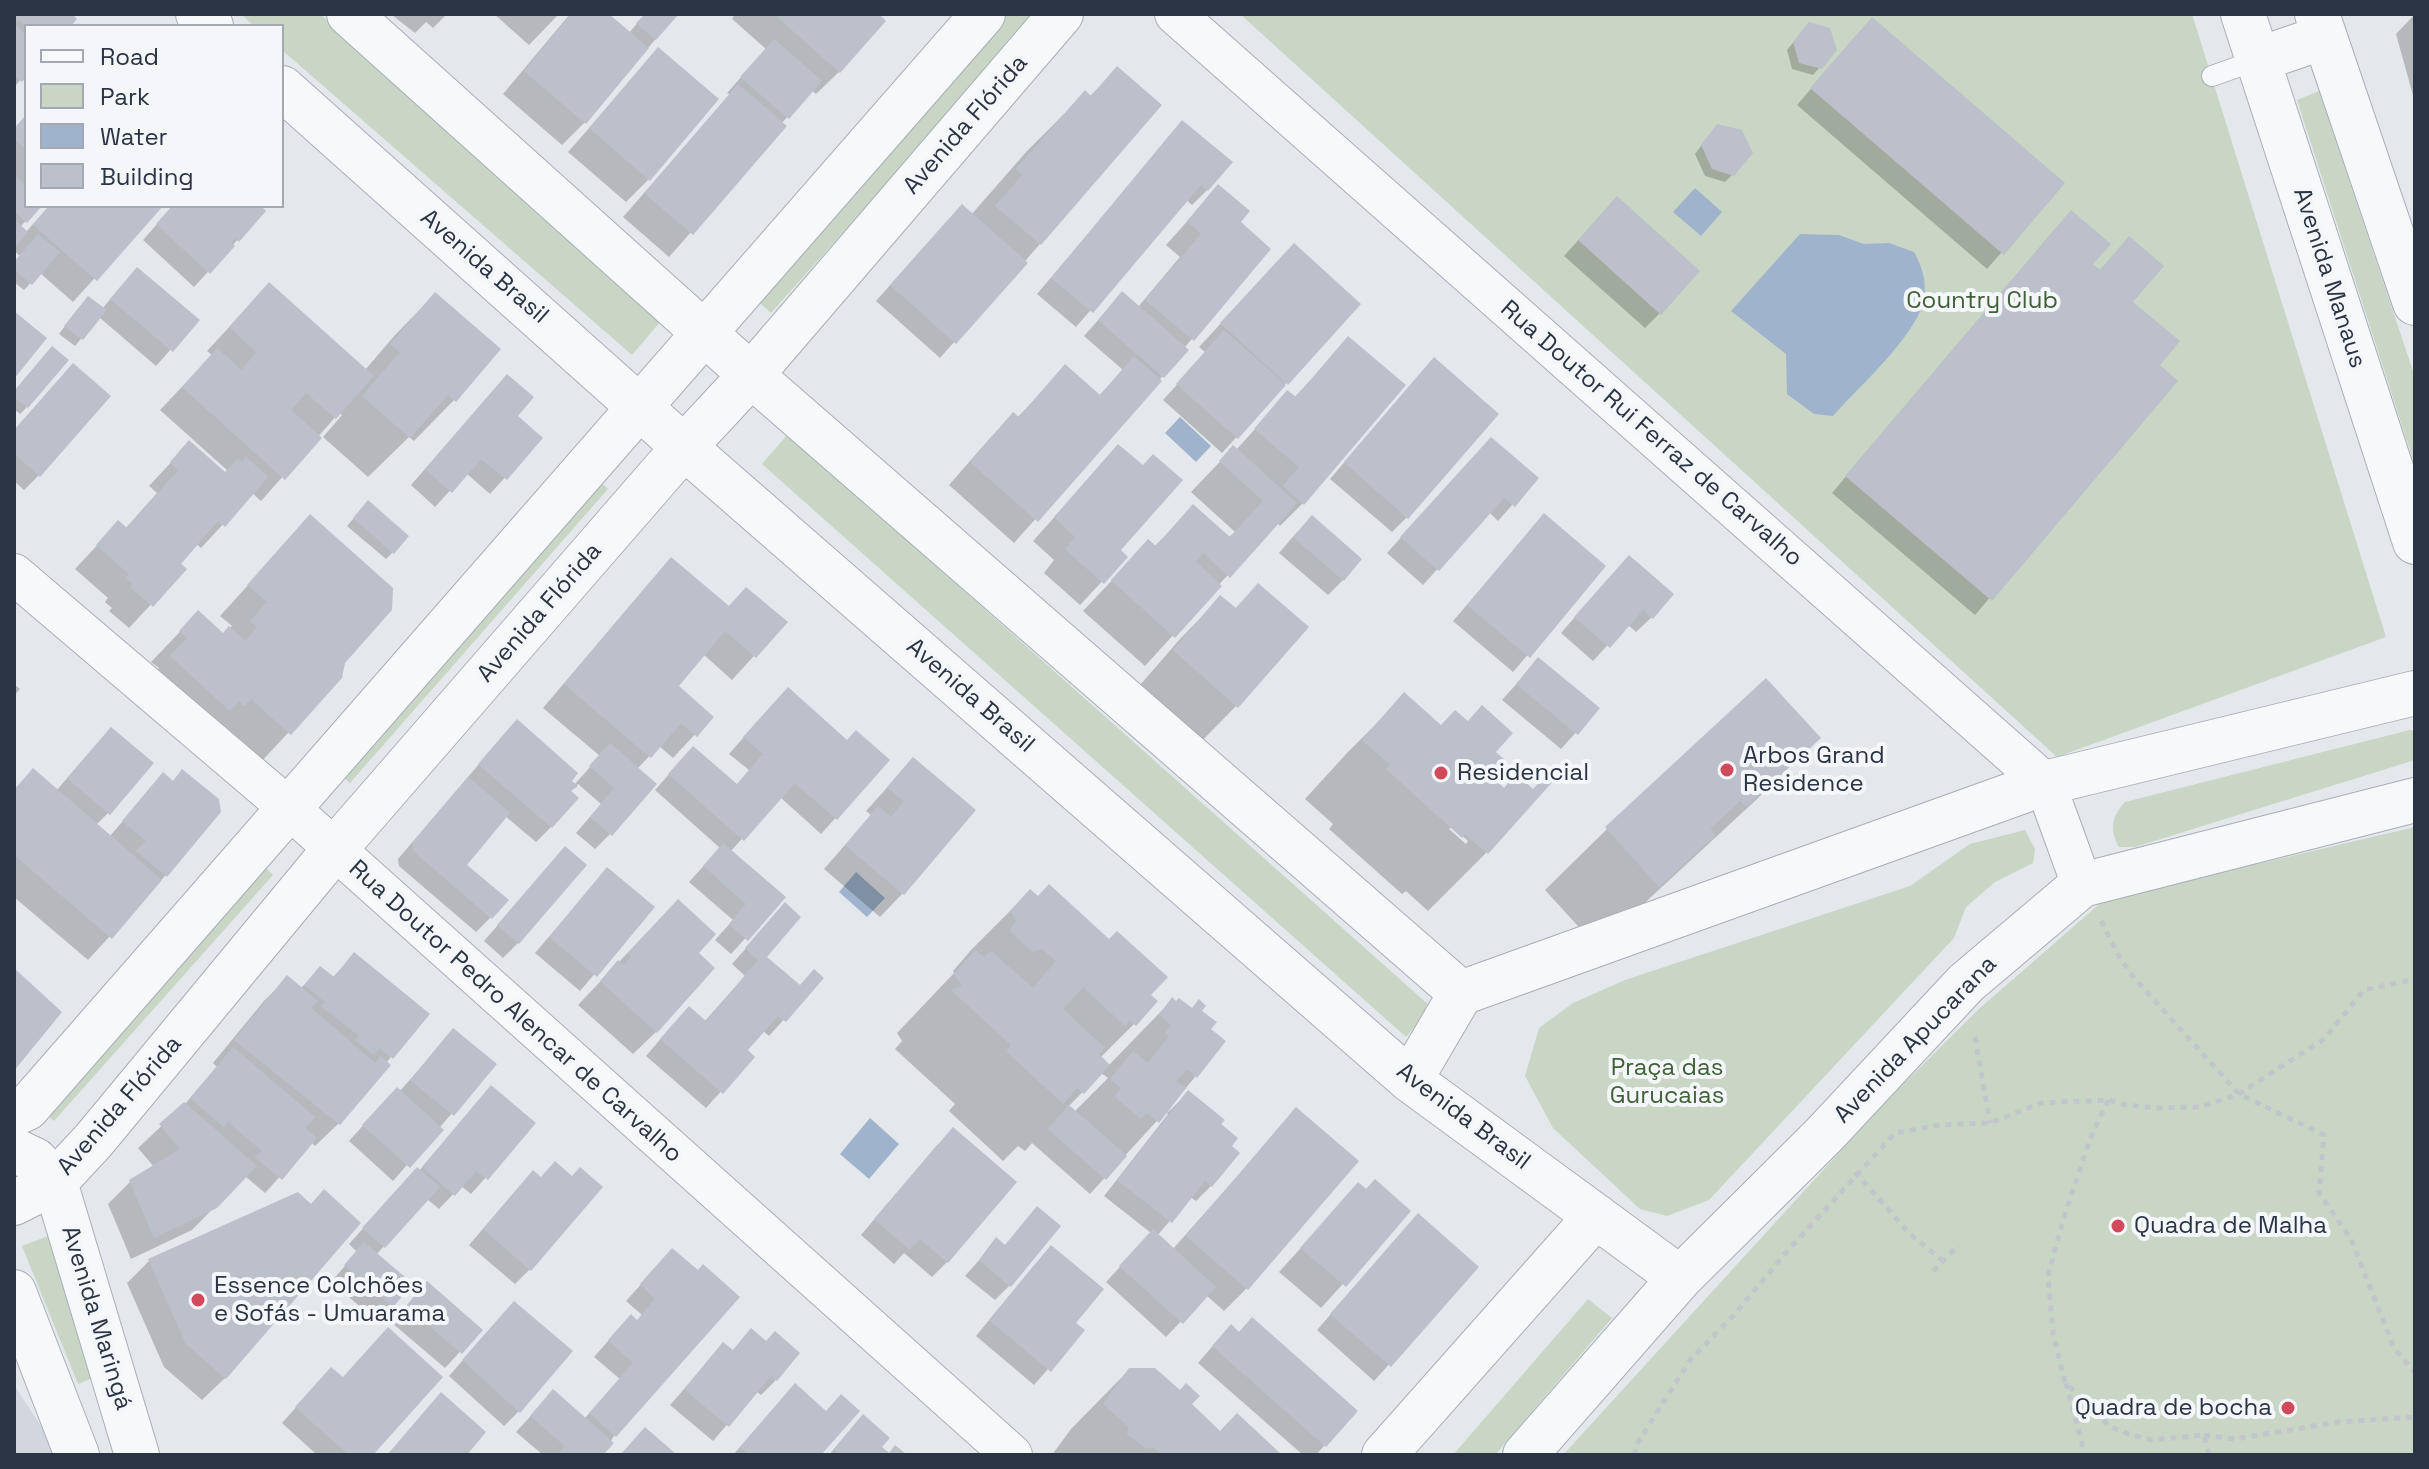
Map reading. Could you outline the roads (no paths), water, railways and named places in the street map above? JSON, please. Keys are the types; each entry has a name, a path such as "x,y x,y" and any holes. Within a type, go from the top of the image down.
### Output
{"street":[{"path":"349,14 751,375 1461,993"},
{"path":"18,1115 290,809 983,14"},
{"name":"Avenida Flórida","path":"14,1203 55,1182 94,1140 334,850 684,447 751,375 1061,14"},
{"name":"Rua Doutor Rui Ferraz de Carvalho","path":"1175,14 2045,783 2082,885"},
{"name":"Avenida Manaus","path":"2243,14 2415,542"},
{"path":"2257,60 2321,26 2415,303"},
{"name":"Avenida Brasil","path":"284,90 684,447 1410,1080 1680,1278"},
{"name":"Rua Doutor Pedro Alencar de Carvalho","path":"14,574 290,809 1012,1455"},
{"path":"1410,1080 1461,993 2045,783 2415,693"},
{"name":"Avenida Apucarana","path":"1525,1455 1680,1278 1824,1135 1966,983 2082,885 2415,800"},
{"path":"14,1150 35,1160 55,1182"},
{"name":"Avenida Maringá","path":"55,1182 137,1455"},
{"path":"1384,1455 1596,1216"},
{"path":"14,1292 77,1455"}],"lane":[{"path":"2212,76 2257,60"}],"water":[{"path":"1695,188 1722,212 1701,236 1673,212"},
{"path":"1800,234 1839,235 1864,244 1889,243 1914,252 1924,280 1924,299 1910,328 1886,360 1833,416 1814,414 1787,394 1786,354 1731,311"},
{"path":"1180,417 1211,446 1196,462 1165,433"},
{"path":"856,872 885,898 867,917 839,892"},
{"path":"870,1118 899,1144 869,1179 840,1154"}],"place":[{"name":"Arbos Grand Residence","path":"1727,770"},
{"name":"Residencial","path":"1441,773"},
{"name":"Quadra de Malha","path":"2118,1226"},
{"name":"Essence Colchões e Sofás - Umuarama","path":"198,1300"},
{"name":"Quadra de bocha","path":"2288,1408"}],"park label":[{"name":"Country Club","path":"1982,301"},
{"name":"Praça das Gurucaias","path":"1667,1082"}]}
